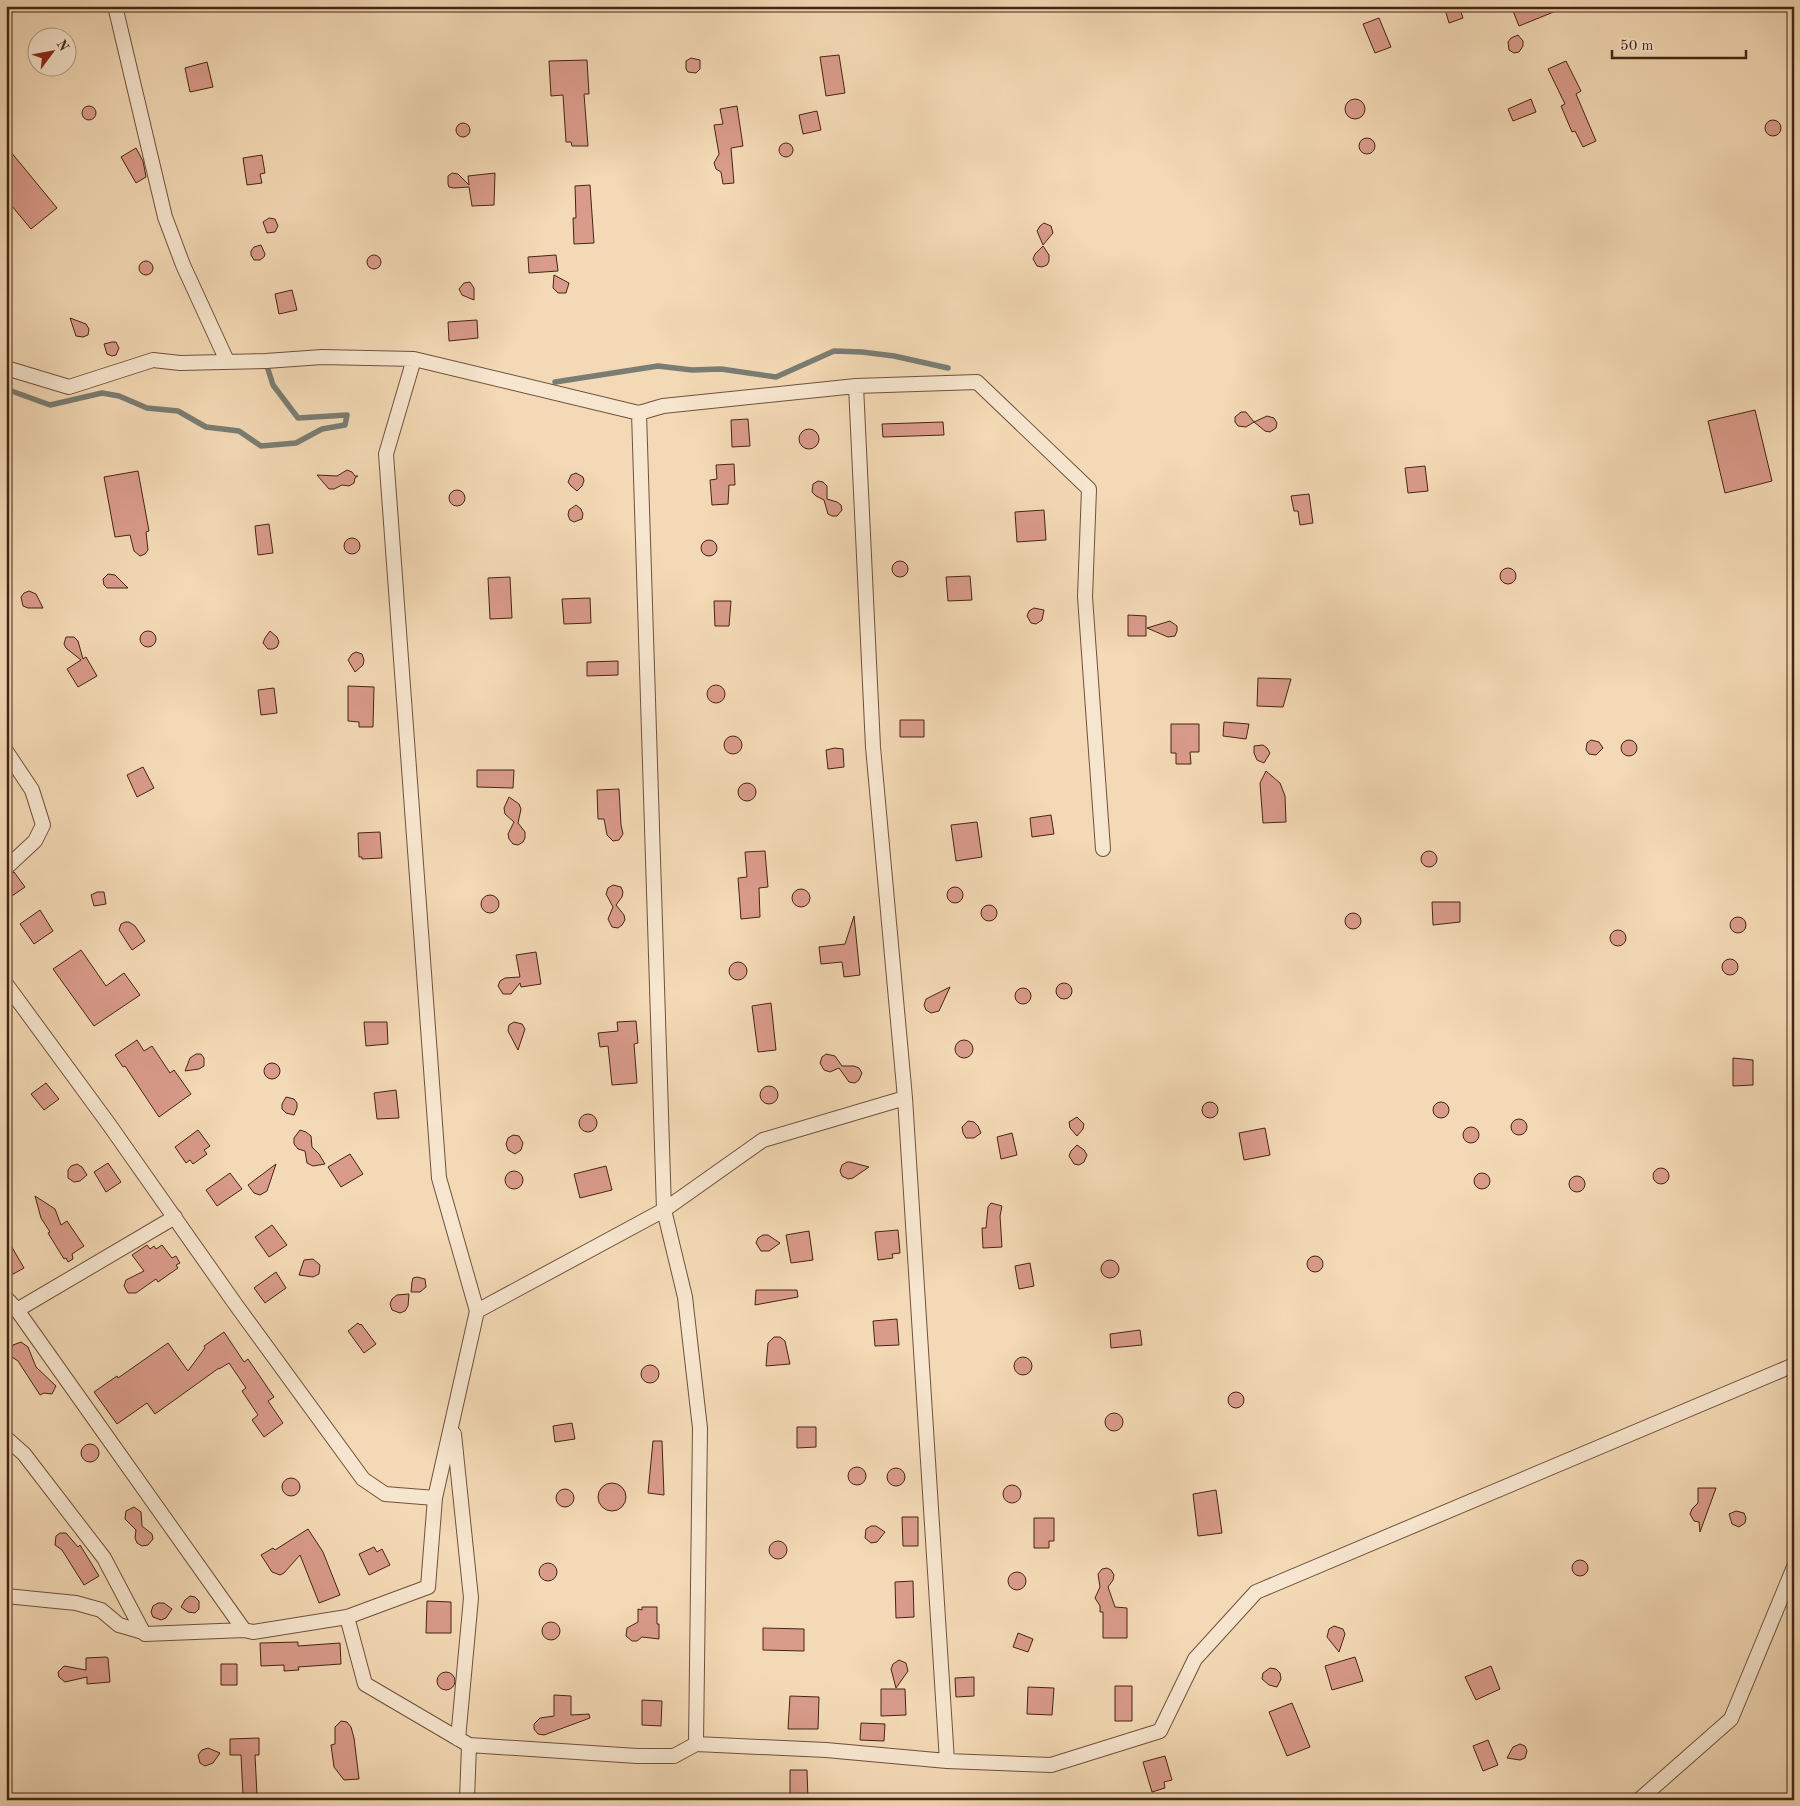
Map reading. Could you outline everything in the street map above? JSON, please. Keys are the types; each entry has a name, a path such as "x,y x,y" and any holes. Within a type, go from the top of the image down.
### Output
{"street":[{"path":"115,6 165,217 183,265 227,362"},
{"path":"6,368 69,387 153,360 227,362 322,357 414,358 639,413 663,406 856,386 977,382 1089,489 1085,597 1103,849"},
{"path":"6,1596 76,1603 101,1610 119,1625 146,1634 244,1630 253,1632 347,1617 428,1587 435,1498 477,1311 439,1178 386,454 414,358"},
{"path":"856,386 874,747 905,1098 947,1760"},
{"path":"639,413 664,1210 685,1297 700,1428 696,1744"},
{"path":"6,751 32,790 43,825 35,841 6,868"},
{"path":"6,984 362,1478 385,1494 435,1498"},
{"path":"477,1311 664,1210 763,1140 905,1098"},
{"path":"18,1310 175,1217"},
{"path":"6,1298 18,1310 244,1630"},
{"path":"347,1617 365,1684 464,1742 646,1756 674,1756 696,1744 826,1750 947,1760 1051,1765 1160,1731 1195,1659 1256,1592 1794,1366"},
{"path":"452,1421 471,1598 464,1742 468,1800"},
{"path":"6,1438 24,1454 104,1558 142,1632"},
{"path":"1639,1800 1731,1719 1794,1567"}],"building":[{"path":"1444,6 1459,6 1463,18 1449,23"},
{"path":"1511,6 1566,6 1566,7 1519,26"},
{"path":"1379,18 1391,47 1375,53 1363,24"},
{"path":"1518,35 1523,41 1523,46 1519,52 1514,53 1509,50 1508,42 1511,38"},
{"path":"839,55 845,93 826,96 820,57"},
{"path":"691,58 700,60 700,69 696,73 688,72 686,69 686,61"},
{"path":"587,60 589,94 584,94 588,146 572,146 571,142 566,142 563,95 551,96 549,61"},
{"path":"1566,61 1581,91 1576,94 1596,141 1583,147 1575,131 1572,132 1561,106 1565,104 1548,69"},
{"path":"207,62 213,87 190,92 185,68"},
{"path":"1355,99 1362,102 1365,109 1362,116 1355,119 1348,116 1345,109 1348,102"},
{"path":"1531,99 1536,112 1513,121 1508,109"},
{"path":"86,106 92,106 96,113 92,120 86,120 82,116 82,110"},
{"path":"737,106 743,146 731,148 734,183 723,184 721,172 716,169 714,163 719,154 714,125 723,124 720,109"},
{"path":"817,111 821,130 803,134 799,115"},
{"path":"1773,120 1781,128 1773,136 1765,128"},
{"path":"460,123 466,123 470,130 466,137 460,137 456,133 456,127"},
{"path":"1367,138 1373,140 1375,146 1373,152 1367,154 1361,152 1359,146 1361,140"},
{"path":"783,143 789,143 793,150 789,157 783,157 779,153 779,147"},
{"path":"6,146 57,208 31,229 6,199"},
{"path":"136,148 143,161 146,177 136,183 121,157"},
{"path":"262,155 265,173 260,174 262,183 247,185 243,158"},
{"path":"452,173 458,174 469,185 468,176 495,173 494,205 472,206 469,187 449,187 448,176"},
{"path":"590,185 594,243 574,244 573,218 576,218 575,186"},
{"path":"269,218 275,219 278,226 275,232 267,233 263,222"},
{"path":"1044,223 1051,226 1053,233 1043,245 1037,231"},
{"path":"261,245 265,254 264,257 260,260 254,260 251,251 254,247"},
{"path":"1043,246 1049,255 1049,261 1047,265 1042,267 1037,266 1033,259"},
{"path":"371,255 377,255 381,262 377,269 371,269 367,265 367,259"},
{"path":"556,255 558,271 529,273 528,257"},
{"path":"143,261 149,261 153,268 149,275 143,275 139,271 139,265"},
{"path":"554,275 569,283 566,293 558,293 553,288"},
{"path":"470,282 474,288 474,300 462,295 459,289 464,283"},
{"path":"292,290 297,310 279,314 275,294"},
{"path":"70,318 86,324 89,329 88,335 83,337 76,336"},
{"path":"477,320 478,338 449,341 448,322"},
{"path":"116,342 119,348 116,355 112,356 107,354 104,344"},
{"path":"1755,410 1772,481 1725,493 1708,421"},
{"path":"1241,412 1246,412 1254,422 1246,427 1238,426 1235,422 1235,417"},
{"path":"1267,416 1274,418 1277,423 1276,428 1270,432 1265,431 1254,422"},
{"path":"748,419 750,446 732,447 731,420"},
{"path":"943,422 944,435 883,437 882,424"},
{"path":"809,429 816,432 819,439 816,446 809,449 802,446 799,439 802,432"},
{"path":"734,464 735,485 729,485 728,504 712,505 710,480 717,479 716,465"},
{"path":"1425,466 1428,491 1408,493 1405,468"},
{"path":"347,470 358,476 355,478 354,483 349,486 342,485 334,489 329,489 317,475 337,476"},
{"path":"138,471 149,531 146,532 148,550 140,556 134,551 130,535 115,537 104,477"},
{"path":"576,473 583,477 584,481 577,491 568,482 571,475"},
{"path":"818,481 823,482 827,486 827,499 841,505 842,510 837,516 828,514 824,500 812,492 813,484"},
{"path":"457,490 465,498 457,506 449,498"},
{"path":"1309,494 1313,523 1300,525 1298,511 1294,511 1291,496"},
{"path":"576,505 583,514 582,519 574,522 570,520 568,515 569,510"},
{"path":"1044,510 1046,540 1017,542 1015,512"},
{"path":"269,524 273,553 258,555 255,526"},
{"path":"352,538 360,546 352,554 344,546"},
{"path":"709,540 715,542 717,548 715,554 709,556 703,554 701,548 703,542"},
{"path":"900,561 906,563 908,569 906,575 900,577 894,575 892,569 894,563"},
{"path":"1508,568 1514,570 1516,576 1514,582 1508,584 1502,582 1500,576 1502,570"},
{"path":"108,574 115,575 128,588 107,588 104,585 103,579"},
{"path":"970,576 972,600 948,601 946,577"},
{"path":"510,577 512,618 490,619 488,578"},
{"path":"29,591 36,594 43,608 23,606 21,597"},
{"path":"590,598 591,623 564,624 562,599"},
{"path":"714,601 731,601 729,626 715,626"},
{"path":"1034,608 1044,610 1042,620 1036,624 1031,623 1027,616 1029,611"},
{"path":"1128,615 1146,616 1146,636 1128,636"},
{"path":"1170,621 1177,626 1175,636 1168,637 1147,628"},
{"path":"148,631 156,639 148,647 140,639"},
{"path":"270,631 277,637 279,642 277,647 273,649 268,649 263,643"},
{"path":"66,637 74,637 78,641 83,659 86,657 97,676 78,687 67,669 81,660 66,648 64,644"},
{"path":"356,652 362,654 364,660 363,665 355,672 348,660"},
{"path":"618,661 618,675 587,676 587,662"},
{"path":"1258,678 1291,679 1283,707 1257,706"},
{"path":"716,685 722,688 725,694 722,700 716,703 710,700 707,694 710,688"},
{"path":"348,686 374,687 373,727 359,727 359,722 348,721"},
{"path":"274,688 277,713 261,715 258,690"},
{"path":"900,720 924,720 924,737 900,737"},
{"path":"1224,722 1249,724 1246,739 1223,736"},
{"path":"1171,724 1199,724 1199,752 1190,752 1191,764 1176,764 1176,753 1171,753"},
{"path":"733,736 739,739 742,745 739,751 733,754 727,751 724,745 727,739"},
{"path":"1591,740 1599,742 1603,748 1596,755 1589,754 1586,750 1587,743"},
{"path":"1629,740 1635,742 1637,748 1635,754 1629,756 1623,754 1621,748 1623,742"},
{"path":"1263,745 1270,753 1264,763 1257,760 1254,753 1254,746"},
{"path":"843,749 844,767 828,769 826,750"},
{"path":"143,767 154,788 137,797 127,775"},
{"path":"477,770 514,770 513,788 477,787"},
{"path":"1266,771 1280,783 1285,796 1286,822 1263,823 1260,783"},
{"path":"747,783 753,786 756,792 753,798 747,801 741,798 738,792 741,786"},
{"path":"619,789 623,834 619,840 613,841 607,835 604,819 598,819 597,790"},
{"path":"509,797 519,804 521,809 518,823 525,832 525,838 518,845 513,844 508,834 514,822 505,814 504,808"},
{"path":"1051,815 1054,834 1032,837 1030,818"},
{"path":"977,822 982,857 956,861 951,825"},
{"path":"380,832 382,858 362,859 362,857 359,857 358,833"},
{"path":"765,851 768,887 759,888 760,917 741,919 738,878 747,877 745,852"},
{"path":"1429,851 1435,853 1437,859 1435,865 1429,867 1423,865 1421,859 1423,853"},
{"path":"14,872 25,887 6,900 6,877"},
{"path":"613,885 621,887 623,892 616,905 624,915 625,920 618,928 612,927 608,919 613,907 606,894 608,888"},
{"path":"955,887 961,889 963,895 961,901 955,903 949,901 947,895 949,889"},
{"path":"801,889 807,892 810,898 807,904 801,907 795,904 792,898 795,892"},
{"path":"97,892 104,892 106,904 94,906 91,895"},
{"path":"490,895 496,898 499,904 496,910 490,913 484,910 481,904 484,898"},
{"path":"1432,902 1460,902 1460,922 1433,925"},
{"path":"989,905 995,907 997,913 995,919 989,921 983,919 981,913 983,907"},
{"path":"40,910 53,931 34,944 20,924"},
{"path":"1353,913 1359,915 1361,921 1359,927 1353,929 1347,927 1345,921 1347,915"},
{"path":"854,916 860,975 844,977 842,962 821,964 819,947 845,944"},
{"path":"1738,917 1744,919 1746,925 1744,931 1738,933 1732,931 1730,925 1732,919"},
{"path":"125,922 135,926 145,941 132,950 119,930 121,924"},
{"path":"1618,930 1624,932 1626,938 1624,944 1618,946 1612,944 1610,938 1612,932"},
{"path":"81,950 106,986 124,973 140,995 94,1026 53,969"},
{"path":"536,952 541,984 521,987 520,983 511,994 503,994 498,986 500,981 505,978 520,977 516,955"},
{"path":"1730,959 1736,961 1738,967 1736,973 1730,975 1724,973 1722,967 1724,961"},
{"path":"738,962 744,965 747,971 744,977 738,980 732,977 729,971 732,965"},
{"path":"1064,983 1070,985 1072,991 1070,997 1064,999 1058,997 1056,991 1058,985"},
{"path":"950,987 939,1011 931,1013 926,1010 924,1005 926,999"},
{"path":"1023,988 1029,990 1031,996 1029,1002 1023,1004 1017,1002 1015,996 1017,990"},
{"path":"771,1003 776,1050 758,1052 752,1006"},
{"path":"636,1021 638,1043 634,1044 637,1083 612,1085 608,1046 600,1047 598,1033 618,1031 617,1022"},
{"path":"364,1022 387,1022 388,1044 366,1046"},
{"path":"514,1022 522,1024 525,1029 518,1050 508,1031 509,1025"},
{"path":"137,1040 144,1051 152,1046 170,1073 174,1070 191,1094 159,1117 125,1066 123,1067 115,1055"},
{"path":"964,1040 970,1043 973,1049 970,1055 964,1058 958,1055 955,1049 958,1043"},
{"path":"196,1054 201,1054 204,1058 204,1066 199,1069 185,1071 190,1058"},
{"path":"826,1054 835,1056 842,1066 859,1068 862,1073 859,1080 855,1083 849,1082 839,1068 830,1072 824,1070 820,1063 822,1057"},
{"path":"1733,1058 1753,1060 1753,1085 1733,1086"},
{"path":"272,1063 278,1065 280,1071 278,1077 272,1079 266,1077 264,1071 266,1065"},
{"path":"46,1083 59,1099 44,1110 31,1094"},
{"path":"769,1086 775,1089 778,1095 775,1101 769,1104 763,1101 760,1095 763,1089"},
{"path":"396,1090 399,1118 377,1119 374,1093"},
{"path":"286,1097 294,1099 297,1103 294,1115 286,1113 282,1109 282,1104"},
{"path":"1210,1102 1216,1104 1218,1110 1216,1116 1210,1118 1204,1116 1202,1110 1204,1104"},
{"path":"1441,1102 1447,1104 1449,1110 1447,1116 1441,1118 1435,1116 1433,1110 1435,1104"},
{"path":"588,1114 594,1117 597,1123 594,1129 588,1132 582,1129 579,1123 582,1117"},
{"path":"1077,1117 1084,1124 1083,1129 1077,1136 1070,1128 1069,1122"},
{"path":"1519,1119 1525,1121 1527,1127 1525,1133 1519,1135 1513,1133 1511,1127 1513,1121"},
{"path":"968,1121 974,1122 981,1133 974,1138 966,1138 963,1133 962,1127"},
{"path":"1471,1127 1477,1129 1479,1135 1477,1141 1471,1143 1465,1141 1463,1135 1465,1129"},
{"path":"1265,1128 1270,1155 1244,1160 1239,1133"},
{"path":"198,1130 210,1146 204,1150 207,1154 193,1164 190,1160 186,1163 175,1147"},
{"path":"300,1130 311,1136 312,1147 325,1164 313,1166 307,1163 305,1151 298,1149 294,1144 294,1138"},
{"path":"1012,1133 1017,1155 1001,1159 997,1137"},
{"path":"513,1135 519,1136 523,1143 521,1150 515,1154 508,1150 506,1144 508,1138"},
{"path":"1077,1145 1087,1155 1084,1162 1079,1165 1074,1164 1069,1156"},
{"path":"350,1154 363,1174 341,1187 328,1167"},
{"path":"847,1162 869,1167 853,1178 848,1179 842,1176 840,1171 842,1165"},
{"path":"108,1163 121,1182 106,1192 94,1172"},
{"path":"77,1164 82,1167 87,1175 80,1181 74,1182 68,1178 68,1170 71,1166"},
{"path":"276,1164 267,1191 260,1195 254,1193 248,1185"},
{"path":"606,1166 612,1190 580,1198 574,1174"},
{"path":"1661,1168 1667,1170 1669,1176 1667,1182 1661,1184 1655,1182 1653,1176 1655,1170"},
{"path":"514,1171 520,1174 523,1180 520,1186 514,1189 508,1186 505,1180 508,1174"},
{"path":"230,1173 242,1189 217,1206 206,1190"},
{"path":"1482,1173 1488,1175 1490,1181 1488,1187 1482,1189 1476,1187 1474,1181 1476,1175"},
{"path":"1577,1176 1583,1178 1585,1184 1583,1190 1577,1192 1571,1190 1569,1184 1571,1178"},
{"path":"35,1196 55,1209 61,1225 67,1221 84,1246 72,1254 73,1259 68,1262 66,1258 64,1259 48,1233 50,1232 41,1218"},
{"path":"991,1203 1002,1206 1000,1216 1002,1247 983,1248 982,1228 986,1228 988,1207"},
{"path":"272,1225 287,1245 269,1257 255,1237"},
{"path":"898,1230 900,1253 892,1254 893,1258 878,1260 875,1232"},
{"path":"809,1231 813,1260 791,1263 786,1235"},
{"path":"768,1235 780,1243 769,1251 761,1251 756,1243 758,1238"},
{"path":"6,1237 24,1268 6,1278"},
{"path":"147,1245 150,1249 154,1246 156,1249 162,1245 172,1258 176,1256 180,1263 176,1265 178,1268 158,1282 156,1279 136,1293 128,1293 124,1286 126,1280 144,1271 132,1255"},
{"path":"1315,1256 1321,1258 1323,1264 1321,1270 1315,1272 1309,1270 1307,1264 1309,1258"},
{"path":"313,1259 320,1265 319,1274 313,1277 299,1275 304,1260"},
{"path":"1110,1260 1116,1263 1119,1269 1116,1275 1110,1278 1104,1275 1101,1269 1104,1263"},
{"path":"1030,1263 1034,1286 1019,1289 1015,1266"},
{"path":"276,1272 286,1288 265,1303 254,1288"},
{"path":"413,1278 425,1279 426,1287 420,1292 411,1292"},
{"path":"756,1290 797,1290 798,1297 755,1305"},
{"path":"409,1294 408,1306 405,1311 400,1313 392,1310 390,1304 392,1299 397,1295"},
{"path":"897,1319 899,1345 875,1346 873,1321"},
{"path":"358,1323 361,1324 376,1344 364,1353 348,1331"},
{"path":"1140,1330 1142,1345 1111,1348 1110,1334"},
{"path":"224,1332 244,1362 248,1359 274,1397 268,1401 283,1423 264,1437 252,1420 258,1415 242,1391 246,1388 229,1363 219,1368 155,1414 147,1403 117,1424 94,1392 117,1376 118,1378 168,1343 188,1371 205,1348 204,1346"},
{"path":"774,1337 780,1337 785,1341 790,1364 766,1366 768,1343"},
{"path":"21,1342 28,1347 36,1367 56,1386 52,1394 44,1393 40,1395 18,1361 12,1357 13,1345"},
{"path":"1023,1357 1029,1360 1032,1366 1029,1372 1023,1375 1017,1372 1014,1366 1017,1360"},
{"path":"650,1365 656,1368 659,1374 656,1380 650,1383 644,1380 641,1374 644,1368"},
{"path":"1236,1392 1242,1394 1244,1400 1242,1406 1236,1408 1230,1406 1228,1400 1230,1394"},
{"path":"1114,1413 1120,1416 1123,1422 1120,1428 1114,1431 1108,1428 1105,1422 1108,1416"},
{"path":"572,1423 575,1439 555,1442 553,1426"},
{"path":"797,1427 816,1427 816,1447 797,1448"},
{"path":"653,1441 662,1441 664,1495 648,1493"},
{"path":"90,1444 96,1447 99,1453 96,1459 90,1462 84,1459 81,1453 84,1447"},
{"path":"857,1467 863,1470 866,1476 863,1482 857,1485 851,1482 848,1476 851,1470"},
{"path":"896,1468 902,1471 905,1477 902,1483 896,1486 890,1483 887,1477 890,1471"},
{"path":"291,1478 297,1481 300,1487 297,1493 291,1496 285,1493 282,1487 285,1481"},
{"path":"612,1483 622,1487 626,1497 622,1507 612,1511 602,1507 598,1497 602,1487"},
{"path":"1012,1485 1018,1488 1021,1494 1018,1500 1012,1503 1006,1500 1003,1494 1006,1488"},
{"path":"1698,1488 1716,1488 1700,1532 1699,1522 1694,1521 1690,1514 1698,1503"},
{"path":"565,1489 571,1492 574,1498 571,1504 565,1507 559,1504 556,1498 559,1492"},
{"path":"1216,1490 1222,1533 1198,1536 1193,1494"},
{"path":"134,1507 141,1512 142,1526 152,1534 153,1539 148,1545 142,1546 137,1543 135,1538 136,1530 125,1519 126,1511"},
{"path":"1736,1511 1744,1513 1746,1518 1745,1523 1739,1527 1732,1524 1729,1514"},
{"path":"902,1517 918,1517 918,1546 903,1546"},
{"path":"1034,1518 1054,1518 1054,1541 1049,1541 1049,1548 1034,1548"},
{"path":"876,1526 885,1532 877,1542 871,1543 865,1538 866,1529"},
{"path":"308,1529 323,1552 340,1595 319,1603 300,1555 280,1575 272,1572 261,1555 273,1548 275,1550"},
{"path":"60,1533 66,1533 78,1547 80,1545 99,1576 84,1585 62,1550 55,1545 56,1536"},
{"path":"778,1541 784,1544 787,1550 784,1556 778,1559 772,1556 769,1550 772,1544"},
{"path":"374,1547 377,1552 382,1549 390,1565 369,1575 359,1554"},
{"path":"1580,1560 1586,1562 1588,1568 1586,1574 1580,1576 1574,1574 1572,1568 1574,1562"},
{"path":"548,1563 554,1566 557,1572 554,1578 548,1581 542,1578 539,1572 542,1566"},
{"path":"1107,1568 1114,1575 1108,1587 1115,1607 1127,1608 1127,1638 1103,1638 1103,1612 1100,1612 1100,1606 1095,1598 1100,1587 1098,1574 1102,1569"},
{"path":"1017,1572 1023,1575 1026,1581 1023,1587 1017,1590 1011,1587 1008,1581 1011,1575"},
{"path":"913,1581 914,1617 896,1618 895,1582"},
{"path":"190,1596 195,1597 199,1601 199,1609 195,1613 188,1612 181,1607"},
{"path":"427,1601 451,1602 451,1633 426,1633"},
{"path":"158,1603 164,1603 172,1609 166,1618 161,1620 153,1617 151,1612 153,1606"},
{"path":"642,1607 657,1607 659,1639 642,1637 637,1641 632,1641 626,1636 627,1628 638,1622 638,1609 642,1610"},
{"path":"551,1622 557,1625 560,1631 557,1637 551,1640 545,1637 542,1631 545,1625"},
{"path":"1334,1626 1343,1629 1345,1634 1339,1652 1327,1637 1329,1629"},
{"path":"763,1628 804,1629 804,1651 763,1650"},
{"path":"1018,1633 1033,1639 1028,1652 1013,1647"},
{"path":"298,1642 298,1646 340,1643 341,1664 298,1667 299,1670 284,1671 284,1665 261,1666 260,1643"},
{"path":"1355,1657 1363,1681 1332,1690 1325,1666"},
{"path":"86,1658 108,1658 110,1682 87,1684 87,1677 65,1682 59,1677 58,1672 64,1666 86,1670"},
{"path":"899,1660 906,1663 908,1671 896,1688 891,1669 893,1664"},
{"path":"221,1664 237,1664 237,1685 221,1685"},
{"path":"1491,1666 1500,1689 1476,1700 1465,1677"},
{"path":"1270,1668 1276,1669 1280,1673 1281,1679 1277,1687 1269,1685 1262,1679 1263,1673"},
{"path":"446,1672 452,1675 455,1681 452,1687 446,1690 440,1687 437,1681 440,1675"},
{"path":"974,1677 974,1696 956,1697 955,1678"},
{"path":"1115,1686 1132,1686 1132,1721 1115,1721"},
{"path":"1028,1687 1054,1688 1052,1715 1027,1714"},
{"path":"881,1689 905,1689 906,1715 881,1716"},
{"path":"554,1695 571,1696 571,1715 589,1714 590,1718 544,1735 538,1734 534,1729 534,1724 540,1718 554,1716"},
{"path":"790,1696 819,1697 818,1729 788,1729"},
{"path":"642,1700 662,1701 661,1726 642,1725"},
{"path":"1292,1703 1310,1747 1287,1756 1269,1712"},
{"path":"341,1721 347,1722 351,1727 359,1779 344,1780 334,1767 331,1745 335,1744 335,1727"},
{"path":"861,1723 885,1724 884,1741 860,1740"},
{"path":"259,1738 259,1755 255,1755 257,1795 243,1796 241,1755 230,1755 230,1739"},
{"path":"1488,1740 1498,1765 1483,1771 1473,1746"},
{"path":"1520,1744 1525,1746 1527,1751 1525,1758 1520,1760 1507,1758 1513,1747"},
{"path":"208,1748 220,1753 213,1763 205,1766 200,1763 198,1755 202,1750"},
{"path":"1165,1756 1172,1780 1164,1782 1165,1788 1152,1792 1143,1762"},
{"path":"790,1770 807,1770 808,1800 790,1800"}],"waterway":[{"path":"555,382 658,366 692,370 721,369 776,377 834,351 894,356 948,368"},
{"path":"6,389 50,405 102,393 119,396 147,408 178,411 206,427 239,431 261,446 296,443 322,429 345,425 347,415 298,418 273,385 266,363"}]}
